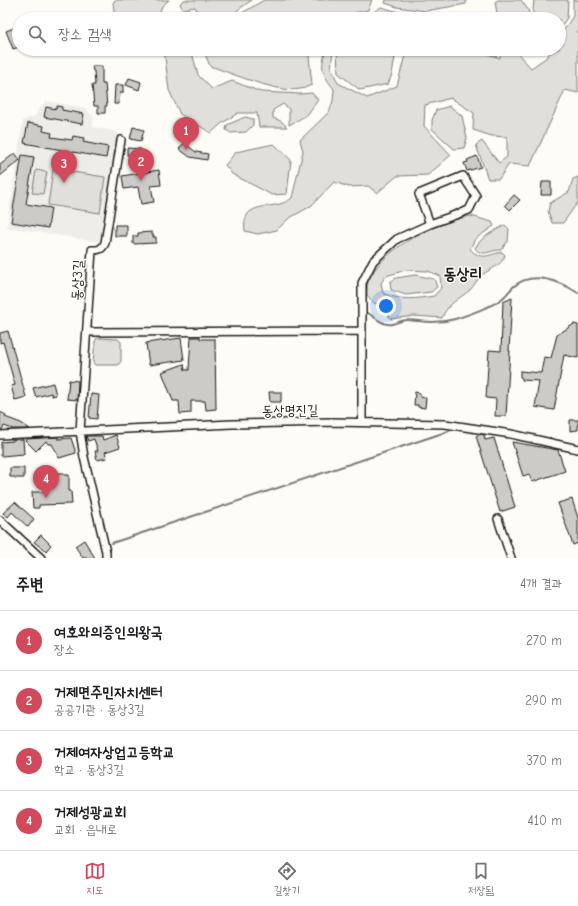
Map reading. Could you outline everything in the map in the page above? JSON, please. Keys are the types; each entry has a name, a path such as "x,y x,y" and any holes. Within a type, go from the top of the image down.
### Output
{"street":[{"name":"동상3길","path":"106,558 106,552 84,456 80,431 92,250 99,250 105,243 121,140"},
{"path":"362,422 362,283 373,261 397,239 430,224 469,210 476,196 463,176 419,194 430,224"},
{"path":"87,332 361,330"},
{"name":"동상명진길","path":"0,435 232,424 362,422 445,424 511,434 578,449"},
{"path":"0,520 41,558"},
{"path":"498,520 511,558"}],"shaded area":[{"path":"115,0 169,0 162,6 160,12 114,12 113,3"},
{"path":"183,0 252,0 235,12 198,12 195,7 183,9 180,4"},
{"path":"264,0 372,0 368,10 359,12 244,12"},
{"path":"386,0 466,0 466,4 425,11 397,7 385,3"},
{"path":"498,0 521,0 529,12 497,12 495,2"},
{"path":"534,0 568,0 566,19 566,12 533,12"},
{"path":"573,0 578,0 578,93 565,90 530,166 509,164 499,179 488,179 476,145 482,141 499,163 507,157 507,137 492,136 473,130 474,113 451,98 425,105 424,126 451,155 428,175 397,176 377,193 368,186 349,187 334,182 311,206 288,219 277,230 258,234 245,231 247,215 251,211 256,208 277,205 292,198 303,151 300,140 329,112 333,101 334,89 323,70 324,56 332,56 331,68 338,83 367,98 397,86 405,56 494,56 500,58 500,56 520,56 531,68 548,56 566,56 566,27 573,16"},
{"path":"381,7 398,12 374,12"},
{"path":"165,56 193,56 198,75 212,89 232,81 261,92 300,94 312,93 318,100 307,115 289,125 289,109 283,104 273,110 273,118 281,121 287,127 259,127 257,113 238,113 221,124 211,133 180,114 169,90"},
{"path":"206,56 309,56 312,85 302,89 291,90 268,86 210,66"},
{"path":"337,56 395,56 392,74 388,84 360,90 338,73"},
{"path":"46,101 85,108 93,117 93,127 117,132 121,140 105,243 7,227 23,120 34,117"},
{"path":"450,106 462,116 467,138 464,148 454,149 432,129 432,120 436,110"},
{"path":"245,117 253,119 253,125 246,132 231,133 226,130 227,125"},
{"path":"274,144 291,160 287,194 272,195 232,174 225,165 236,152"},
{"path":"53,169 105,177 100,213 48,205"},
{"path":"36,170 47,172 43,194 32,193"},
{"path":"578,177 578,202 563,223 552,223 548,211 550,203 569,192 573,179"},
{"path":"471,216 492,222 494,226 475,239 470,249 474,253 481,256 488,256 502,252 505,255 504,259 482,275 470,290 450,305 442,318 414,316 391,319 383,306 374,303 367,295 368,282 375,270 385,258 412,238 442,224","holes":["406,270 428,271 440,276 441,288 434,296 408,299 389,296 383,293 381,283 386,276"]},
{"path":"505,225 509,229 508,241 501,250 480,253 475,248 484,237"},
{"path":"415,275 434,279 437,287 431,292 406,295 391,290 390,282 396,278"},
{"path":"97,338 118,339 121,342 121,361 118,365 95,365 93,363 95,341"}],"building":[{"path":"12,29 12,46 6,31"},
{"path":"92,66 102,66 102,84 105,84 107,106 105,106 105,113 98,113 98,106 94,106 92,85 95,85"},
{"path":"129,78 141,82 139,90 126,85"},
{"path":"115,85 123,85 123,93 120,93 119,104 114,104"},
{"path":"57,106 62,107 62,110 84,114 82,124 44,117 46,107 56,109"},
{"path":"28,123 44,126 43,131 52,133 51,137 72,140 73,136 84,138 83,142 108,147 106,158 24,143"},
{"path":"133,127 144,130 141,141 130,139"},
{"path":"184,143 196,152 208,154 207,160 190,157 179,149"},
{"path":"127,148 141,149 140,156 127,155"},
{"path":"15,153 20,160 0,176 0,165"},
{"path":"22,155 34,157 26,204 51,208 48,228 11,222"},
{"path":"477,156 481,167 467,171 464,163 468,162 467,160"},
{"path":"159,170 161,185 151,186 154,202 141,204 138,187 124,189 122,176"},
{"path":"542,182 551,182 551,195 541,195"},
{"path":"514,195 520,200 510,210 505,205"},
{"path":"115,225 127,225 127,236 115,236"},
{"path":"152,232 152,235 154,235 153,237 156,237 156,243 133,244 133,236 138,236 138,233"},
{"path":"512,298 506,416 495,416 496,399 486,398 489,350 501,351 503,302"},
{"path":"574,324 578,325 578,358 564,355 554,410 535,407 539,381 522,380 520,377 520,371 541,373 544,357 551,358 557,335"},
{"path":"8,331 26,397 15,400 11,386 15,385 3,342 0,343 0,333"},
{"path":"191,337 200,337 200,339 215,339 216,409 206,410 205,401 191,401 191,413 180,414 179,401 173,401 162,372 184,364 185,370 189,370"},
{"path":"181,338 184,360 149,365 146,343"},
{"path":"69,380 78,381 77,400 67,399"},
{"path":"53,383 56,395 52,396 51,393 36,397 33,388"},
{"path":"269,392 281,392 281,402 270,402"},
{"path":"415,392 420,393 420,397 426,398 425,408 414,405"},
{"path":"91,394 99,395 97,419 89,418"},
{"path":"0,412 6,415 5,417 21,423 30,429 13,429 4,426 2,430 0,430"},
{"path":"570,420 578,420 578,430 570,431"},
{"path":"481,434 484,435 485,440 494,438 515,507 500,512 476,436"},
{"path":"116,435 120,447 105,452 107,458 97,460 95,451 98,451 94,439 88,441 86,436 102,436 103,440"},
{"path":"58,437 58,439 71,438 76,453 59,458 52,444 48,444 46,441 36,451 25,440 27,439"},
{"path":"13,439 23,439 24,454 1,456 1,442 13,441"},
{"path":"512,442 558,450 565,471 532,482 529,474 523,476"},
{"path":"10,468 24,468 24,478 10,477"},
{"path":"46,473 64,473 64,475 69,475 69,491 71,491 72,504 39,505 39,508 33,508 32,492 46,492"},
{"path":"572,499 578,518 578,543 573,545 558,503"},
{"path":"15,502 34,519 28,527 12,512 8,517 3,513"},
{"path":"41,535 51,545 46,551 34,542"},
{"path":"84,540 95,558 83,558 75,546"}],"waterway":[{"path":"368,313 386,324 392,324 403,320 424,322 451,320 460,318 491,305 502,299 513,287 521,282 537,278 555,281 578,293"},
{"path":"112,543 449,431"}],"place":[{"name":"여호와의증인의왕국","path":"186,150"},
{"name":"거제면주민자치센터","path":"141,181"},
{"name":"거제여자상업고등학교","path":"64,183"},
{"name":"거제성광교회","path":"46,498"}],"district":[{"name":"동상리","path":"463,273"}]}
